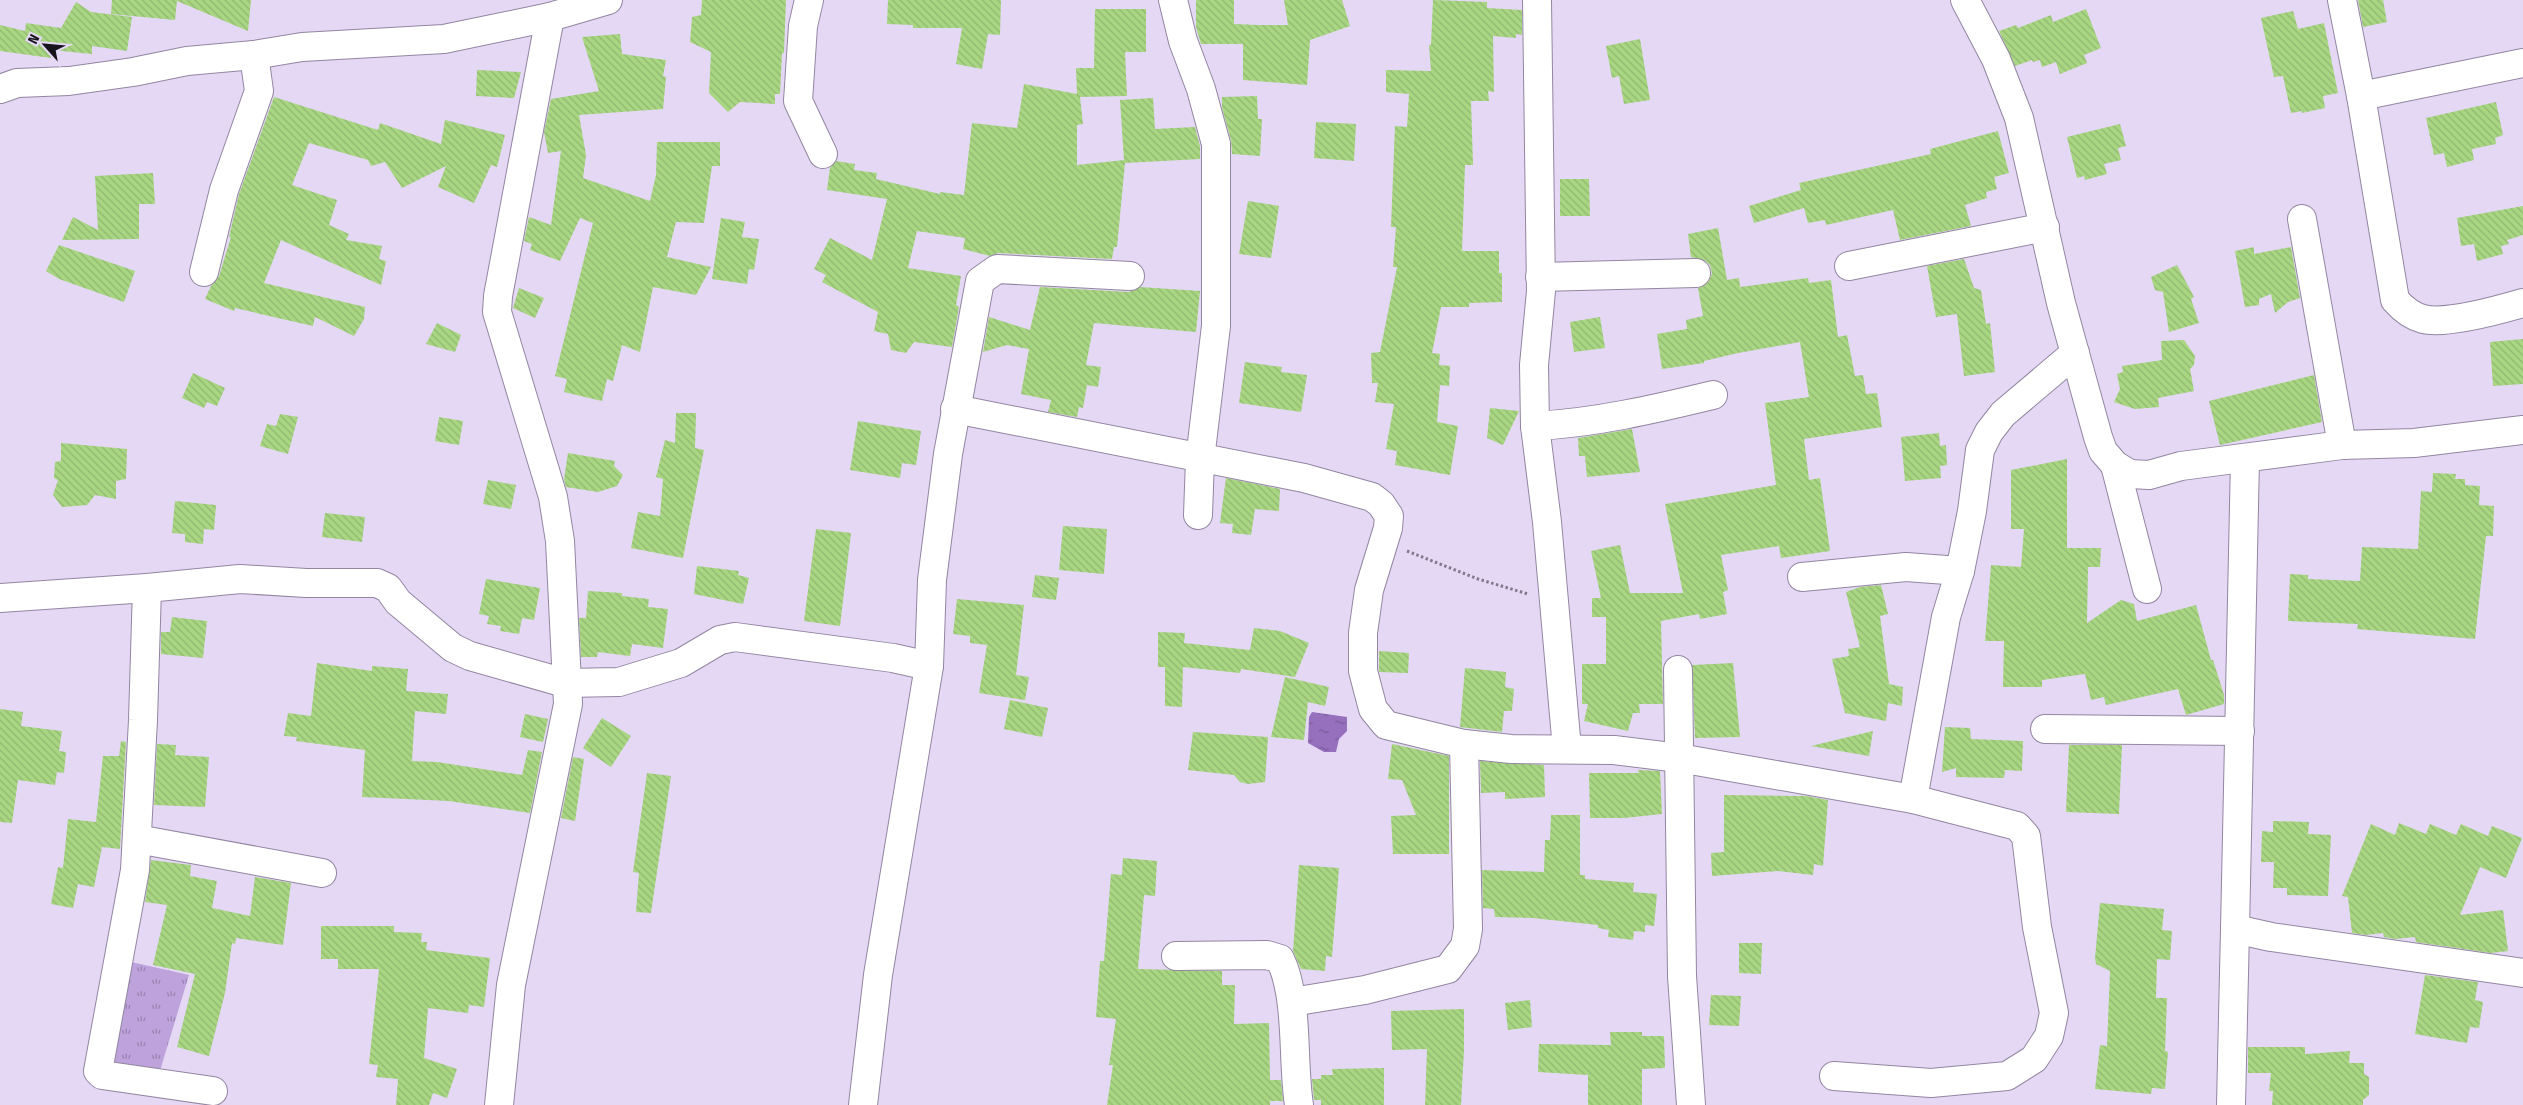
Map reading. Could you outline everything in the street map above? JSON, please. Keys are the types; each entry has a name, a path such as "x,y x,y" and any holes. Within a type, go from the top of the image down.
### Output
{"street":[{"path":"6,83 69,81 133,72 187,61 254,55 302,47 444,39 550,17 608,0"},
{"path":"809,0 803,26 798,101 823,154"},
{"path":"1173,0 1183,41 1201,89 1216,144 1216,326 1200,459 1198,515"},
{"path":"1537,0 1540,277 1534,365 1535,426 1555,602 1567,750"},
{"path":"1965,0 1996,59 2019,118 2061,303 2103,451 2115,465 2130,474 2150,475 2181,466 2342,445 2414,443 2523,430"},
{"path":"2342,0 2361,96 2395,300 2404,311 2423,319 2436,321 2493,312 2523,303"},
{"path":"499,1105 511,986 568,704 565,683 560,542 553,497 497,312 498,296 550,17"},
{"path":"204,272 224,190 258,91 254,55"},
{"path":"2361,96 2523,63"},
{"path":"2302,219 2342,445"},
{"path":"1849,266 2045,227"},
{"path":"863,1105 878,975 929,666 932,580 955,409 980,281 997,269 1130,276"},
{"path":"1540,277 1696,273"},
{"path":"1913,799 1946,617 1960,571 1972,511 1980,450 1988,432 2022,396 2076,353"},
{"path":"1535,426 1568,424 1664,407 1713,395"},
{"path":"955,409 1200,459 1304,478 1366,495 1381,504 1389,516 1388,528 1369,590 1363,633 1363,671 1373,709 1386,726 1464,744 1511,749 1614,750 1679,758 1913,799 2017,826 2026,836 2037,927 2054,1013 2049,1036 2034,1058 2007,1076 1931,1083 1834,1076"},
{"path":"2231,1105 2245,459"},
{"path":"2115,465 2147,589"},
{"path":"1802,577 1906,567 1960,571"},
{"path":"0,598 147,588 240,579 306,583 377,583 388,588 398,602 453,648 470,656 565,683 619,682 628,680 681,663 720,640 735,637 893,658 929,666"},
{"path":"147,588 144,720 135,870 97,1065 98,1071 102,1075 213,1091"},
{"path":"1678,670 1682,976 1691,1105"},
{"path":"2045,729 2240,731"},
{"path":"1292,1002 1365,990 1448,969 1458,958 1465,946 1468,929 1464,744"},
{"path":"137,839 322,873"},
{"path":"2235,929 2271,938 2523,973"},
{"path":"1176,956 1276,956 1282,962 1292,1002 1295,1078 1299,1105"}],"path":[{"path":"1388,528 1399,546 1416,555 1478,579 1555,602"}],"green space":[{"path":"127,961 189,975 159,1074 106,1066"}],"water":[{"path":"1312,712 1347,717 1347,731 1339,739 1336,752 1324,752 1308,743 1309,717"}],"building":[{"path":"112,0 251,0 248,31 177,1 175,20 111,14"},
{"path":"702,0 786,0 780,94 775,94 775,104 740,102 728,112 709,93 711,52 690,42 692,17 701,15"},
{"path":"888,0 1001,0 1000,35 988,34 982,69 956,64 962,28 913,28 913,25 887,24"},
{"path":"1196,0 1234,0 1234,24 1288,25 1284,0 1342,0 1350,26 1310,40 1307,85 1243,80 1243,44 1201,44 1196,27"},
{"path":"1433,0 1487,2 1487,8 1522,10 1522,35 1516,34 1516,38 1493,36 1494,92 1488,91 1489,101 1471,101 1473,165 1465,165 1462,251 1499,251 1499,273 1502,273 1502,302 1469,303 1469,307 1441,307 1432,353 1440,354 1439,365 1450,366 1449,386 1440,385 1437,422 1458,426 1450,475 1395,465 1397,451 1386,449 1394,404 1375,402 1378,383 1372,383 1371,353 1380,352 1397,267 1393,267 1396,227 1391,227 1395,126 1407,127 1409,94 1386,92 1386,70 1431,71 1429,45 1431,45"},
{"path":"2358,0 2383,0 2387,22 2363,27"},
{"path":"76,2 91,12 132,17 127,51 92,46 92,54 52,50 51,58 0,51 0,25 25,31 26,23 61,28"},
{"path":"1095,9 1146,9 1146,52 1125,52 1127,96 1080,97 1083,124 1077,125 1077,165 1124,160 1120,100 1153,98 1155,129 1195,127 1200,146 1200,159 1125,163 1117,247 1114,247 1112,259 998,253 990,256 963,249 965,238 917,231 908,268 961,276 956,305 959,307 952,347 914,342 906,353 891,350 888,334 874,331 878,312 822,282 826,275 814,269 830,238 872,260 887,199 827,190 830,168 836,161 855,164 854,170 877,173 876,179 940,194 940,192 964,195 972,123 1017,128 1024,84 1077,94 1076,68 1094,68"},
{"path":"2086,9 2101,48 2084,55 2087,63 2060,74 2056,62 2042,67 2040,60 2033,62 2032,60 2015,66 1999,31 2016,25 2018,28 2051,15 2053,22"},
{"path":"2293,11 2298,29 2324,23 2338,93 2323,96 2325,108 2302,113 2302,111 2291,113 2283,76 2274,77 2261,18"},
{"path":"620,34 622,54 666,60 663,76 666,77 663,109 579,115 586,155 583,178 650,201 656,175 657,142 720,142 720,166 712,166 704,223 676,222 667,257 711,267 696,295 653,287 640,352 622,345 613,381 607,379 602,401 564,392 567,379 555,376 593,223 580,218 560,261 530,250 532,244 524,241 529,217 551,225 561,151 548,153 544,132 551,99 599,91 582,37"},
{"path":"1640,39 1650,100 1624,104 1619,76 1612,78 1606,46"},
{"path":"477,70 521,72 514,98 476,96"},
{"path":"1257,96 1258,119 1262,119 1260,156 1232,154 1231,140 1222,108 1222,97"},
{"path":"274,97 378,130 380,123 441,144 445,120 505,135 497,167 491,165 474,203 438,187 446,166 402,188 385,162 371,166 368,160 309,143 292,185 337,200 329,225 349,234 346,240 382,246 379,259 386,261 381,285 281,240 264,283 365,307 364,319 354,336 315,317 313,326 235,308 234,311 205,299 211,286 219,276 231,237 229,237 239,194"},
{"path":"2496,102 2503,135 2495,138 2496,144 2472,149 2474,160 2447,167 2444,153 2434,155 2426,118"},
{"path":"1316,122 1356,124 1354,161 1314,158"},
{"path":"2120,124 2126,146 2118,148 2121,160 2104,164 2107,174 2085,180 2084,176 2077,178 2067,137"},
{"path":"1998,131 2009,173 1994,177 1997,189 1986,192 1987,198 1965,205 1971,226 1900,240 1893,210 1826,225 1825,220 1808,223 1804,208 1754,223 1749,206 1801,190 1799,183 1931,154 1930,149"},
{"path":"153,173 155,204 139,204 139,239 62,240 73,217 98,230 95,176"},
{"path":"1560,179 1589,179 1590,216 1560,216"},
{"path":"1248,201 1279,206 1271,258 1239,254"},
{"path":"2523,206 2523,235 2507,240 2509,244 2501,246 2503,254 2477,261 2474,244 2461,246 2457,218"},
{"path":"721,218 745,222 742,237 759,239 754,270 749,269 747,284 712,279"},
{"path":"1718,228 1727,280 1739,278 1740,287 1808,278 1809,283 1831,280 1838,337 1847,335 1855,376 1863,375 1866,394 1877,393 1882,427 1804,439 1809,480 1820,478 1830,551 1781,558 1779,546 1721,555 1728,590 1723,592 1727,614 1700,619 1699,614 1661,621 1663,704 1639,704 1640,713 1633,713 1628,731 1584,721 1588,704 1582,704 1582,664 1606,664 1606,617 1592,617 1592,598 1601,598 1591,551 1620,545 1630,593 1683,593 1665,504 1776,485 1765,403 1809,397 1800,342 1738,353 1704,361 1704,363 1662,369 1657,334 1687,329 1686,320 1703,316 1698,288 1709,281 1712,273 1710,265 1704,260 1691,257 1688,234"},
{"path":"59,245 135,271 124,302 59,279 46,271"},
{"path":"2254,247 2254,254 2291,247 2300,298 2288,302 2275,313 2271,294 2259,299 2259,305 2245,307 2235,251"},
{"path":"1964,259 1974,288 1981,290 1986,324 1990,323 1995,372 1964,376 1957,314 1936,317 1927,266"},
{"path":"2177,265 2194,297 2191,299 2199,323 2169,332 2163,292 2155,290 2151,277"},
{"path":"1040,287 1129,292 1140,287 1200,291 1196,332 1094,323 1086,365 1101,367 1098,387 1087,385 1083,408 1079,407 1077,417 1048,412 1051,400 1021,394 1029,349 1007,345 983,352 989,317 1030,330"},
{"path":"519,288 544,298 535,318 513,308"},
{"path":"1600,317 1605,348 1574,352 1570,322"},
{"path":"437,323 461,335 455,352 426,344"},
{"path":"2523,339 2523,384 2493,386 2490,342"},
{"path":"2184,340 2195,356 2194,365 2190,369 2194,391 2158,398 2159,407 2135,409 2114,402 2120,389 2117,374 2123,372 2122,366 2162,360 2161,341"},
{"path":"1245,362 1282,367 1281,372 1307,375 1301,412 1239,403"},
{"path":"193,373 225,388 217,406 207,402 204,408 182,398"},
{"path":"2314,375 2322,422 2220,445 2209,401"},
{"path":"1490,408 1519,411 1503,445 1487,438"},
{"path":"676,413 696,413 695,448 704,450 683,558 631,548 638,512 660,516 663,479 656,477 665,440 675,443"},
{"path":"280,414 298,417 288,454 260,446 267,424 276,426"},
{"path":"439,417 463,421 459,445 435,441"},
{"path":"858,421 921,431 916,465 902,463 900,478 850,470"},
{"path":"1632,429 1640,472 1587,477 1585,456 1579,456 1578,438"},
{"path":"1939,433 1940,446 1946,445 1947,465 1940,466 1941,478 1905,481 1901,437"},
{"path":"61,443 127,449 126,479 116,481 116,499 95,495 87,505 62,507 53,495 58,480 54,478 55,462 61,461"},
{"path":"568,453 615,461 614,466 623,475 617,486 598,492 566,487 564,479"},
{"path":"2067,459 2067,548 2101,548 2100,567 2088,567 2087,623 2121,600 2134,604 2137,621 2196,605 2211,660 2213,660 2224,695 2224,704 2186,715 2178,689 2106,705 2104,697 2091,700 2085,674 2042,680 2042,687 2003,687 2004,641 1985,641 1991,565 2021,567 2024,529 2011,529 2011,470"},
{"path":"2433,473 2456,474 2455,479 2465,479 2465,485 2480,486 2479,505 2494,506 2493,536 2486,536 2475,639 2357,629 2358,624 2288,621 2290,574 2308,575 2308,579 2360,581 2362,547 2418,549 2421,491 2432,492"},
{"path":"1226,478 1280,489 1279,511 1255,509 1251,535 1232,533 1233,524 1220,523"},
{"path":"488,480 516,485 511,509 483,504"},
{"path":"175,501 216,505 214,530 204,529 203,544 185,542 185,534 172,533"},
{"path":"325,513 365,517 362,542 322,537"},
{"path":"1063,526 1107,529 1104,574 1059,570"},
{"path":"816,529 851,533 840,626 804,621"},
{"path":"697,566 739,571 738,575 749,578 743,604 694,594"},
{"path":"1035,575 1059,578 1056,600 1032,597"},
{"path":"486,579 540,588 534,620 522,618 519,634 500,631 501,626 487,624 489,616 479,614"},
{"path":"1881,585 1888,614 1880,616 1889,684 1903,687 1902,706 1888,703 1886,721 1845,713 1832,659 1849,656 1848,649 1860,647 1846,592 1860,587"},
{"path":"588,591 622,593 622,596 649,599 648,607 668,609 663,648 632,644 630,656 598,652 597,657 581,657 579,618 586,618"},
{"path":"957,599 1024,605 1016,675 1029,677 1025,700 979,693 987,645 970,643 970,636 953,634"},
{"path":"172,617 207,621 203,658 161,654 161,632 170,632"},
{"path":"1254,628 1280,631 1309,643 1295,677 1241,669 1240,673 1183,667 1182,707 1165,706 1165,667 1158,667 1158,632 1185,633 1184,643 1250,650"},
{"path":"1379,651 1409,653 1408,673 1379,672"},
{"path":"317,663 372,671 372,666 408,669 406,691 448,694 446,714 415,711 412,761 437,762 522,775 528,750 542,752 530,813 449,801 362,797 365,750 296,741 297,737 284,736 288,713 311,716"},
{"path":"1733,663 1740,737 1695,738 1692,665"},
{"path":"1465,668 1506,672 1505,687 1514,689 1512,711 1504,711 1502,732 1460,727"},
{"path":"1285,677 1329,687 1325,706 1308,702 1304,740 1271,737"},
{"path":"1010,700 1048,708 1042,737 1004,729"},
{"path":"0,709 23,712 21,726 62,731 59,751 66,752 64,773 57,772 55,785 18,780 12,823 0,822"},
{"path":"525,714 548,719 543,742 520,737"},
{"path":"602,718 631,736 611,767 583,748"},
{"path":"1945,727 1970,728 1971,739 2023,741 2022,771 2005,770 2004,778 1956,777 1956,768 1942,772"},
{"path":"1873,731 1869,756 1811,746"},
{"path":"1193,732 1268,737 1265,782 1248,784 1240,782 1234,775 1188,770"},
{"path":"121,741 126,742 120,849 102,847 94,887 78,884 73,908 51,904 58,867 63,868 68,819 96,822 103,756 119,756"},
{"path":"157,744 176,745 175,755 209,757 205,807 154,805"},
{"path":"1392,744 1449,756 1449,854 1393,854 1391,816 1416,815 1402,780 1388,779"},
{"path":"2069,745 2122,745 2119,814 2066,812"},
{"path":"573,757 584,759 575,821 561,818"},
{"path":"1480,761 1544,765 1545,797 1505,799 1505,792 1481,793"},
{"path":"1638,770 1660,771 1662,814 1624,818 1590,818 1589,773 1639,773"},
{"path":"647,773 671,776 651,913 636,912 639,873 633,872"},
{"path":"1724,795 1806,796 1828,800 1823,866 1814,864 1813,875 1778,871 1712,876 1711,853 1724,852"},
{"path":"1551,815 1580,815 1580,875 1585,875 1585,879 1634,883 1633,892 1657,894 1654,926 1645,925 1645,932 1634,931 1633,940 1608,937 1609,930 1598,928 1598,925 1533,918 1495,917 1494,909 1483,908 1482,870 1544,872 1545,840 1550,840"},
{"path":"2273,821 2309,822 2308,834 2331,835 2328,896 2287,895 2287,888 2273,888 2274,862 2261,862 2262,831 2273,832"},
{"path":"2399,823 2426,834 2430,824 2456,835 2461,824 2488,836 2492,826 2522,838 2506,878 2480,867 2460,915 2503,910 2508,951 2491,953 2416,942 2415,937 2395,939 2384,937 2383,933 2366,935 2352,933 2348,897 2342,896 2371,824 2395,835"},
{"path":"1123,858 1157,861 1155,896 1144,895 1138,969 1222,971 1222,985 1235,985 1234,1024 1269,1023 1270,1080 1281,1080 1283,1101 1270,1101 1270,1105 1107,1105 1113,1065 1109,1065 1116,1019 1096,1017 1100,961 1104,961 1111,874 1122,875"},
{"path":"151,860 191,865 190,876 217,881 212,908 250,916 255,877 291,883 283,945 236,938 235,944 232,943 225,993 209,1056 177,1047 195,974 153,965 167,905 145,902"},
{"path":"1299,865 1339,868 1332,957 1326,956 1325,971 1301,969 1293,951"},
{"path":"2100,903 2164,909 2162,930 2172,931 2170,960 2157,959 2156,998 2167,998 2165,1051 2168,1052 2165,1089 2152,1088 2151,1094 2095,1089 2100,1045 2107,1046 2110,971 2096,964 2095,958"},
{"path":"321,926 394,926 394,932 422,933 421,942 427,942 426,950 490,958 484,1007 469,1005 468,1013 428,1008 424,1058 457,1069 447,1098 433,1093 429,1105 396,1105 398,1079 376,1077 378,1065 369,1064 379,969 338,969 338,959 321,959"},
{"path":"1739,943 1762,943 1761,974 1739,973"},
{"path":"2425,975 2478,982 2475,1000 2483,1002 2479,1028 2470,1027 2467,1043 2415,1034"},
{"path":"1711,995 1741,996 1739,1026 1709,1025"},
{"path":"1530,1000 1532,1027 1508,1030 1505,1003"},
{"path":"1464,1009 1461,1105 1425,1105 1427,1049 1392,1050 1391,1011"},
{"path":"1610,1032 1642,1032 1642,1036 1664,1036 1665,1068 1642,1069 1642,1105 1588,1105 1588,1075 1538,1072 1539,1044 1611,1045"},
{"path":"2248,1047 2305,1047 2305,1054 2350,1051 2349,1063 2364,1063 2364,1074 2369,1077 2369,1095 2363,1100 2363,1105 2272,1105 2273,1091 2269,1091 2271,1073 2248,1073"},
{"path":"1384,1068 1384,1105 1321,1105 1321,1100 1314,1100 1312,1079 1321,1079 1321,1075 1333,1075 1332,1069"}]}
